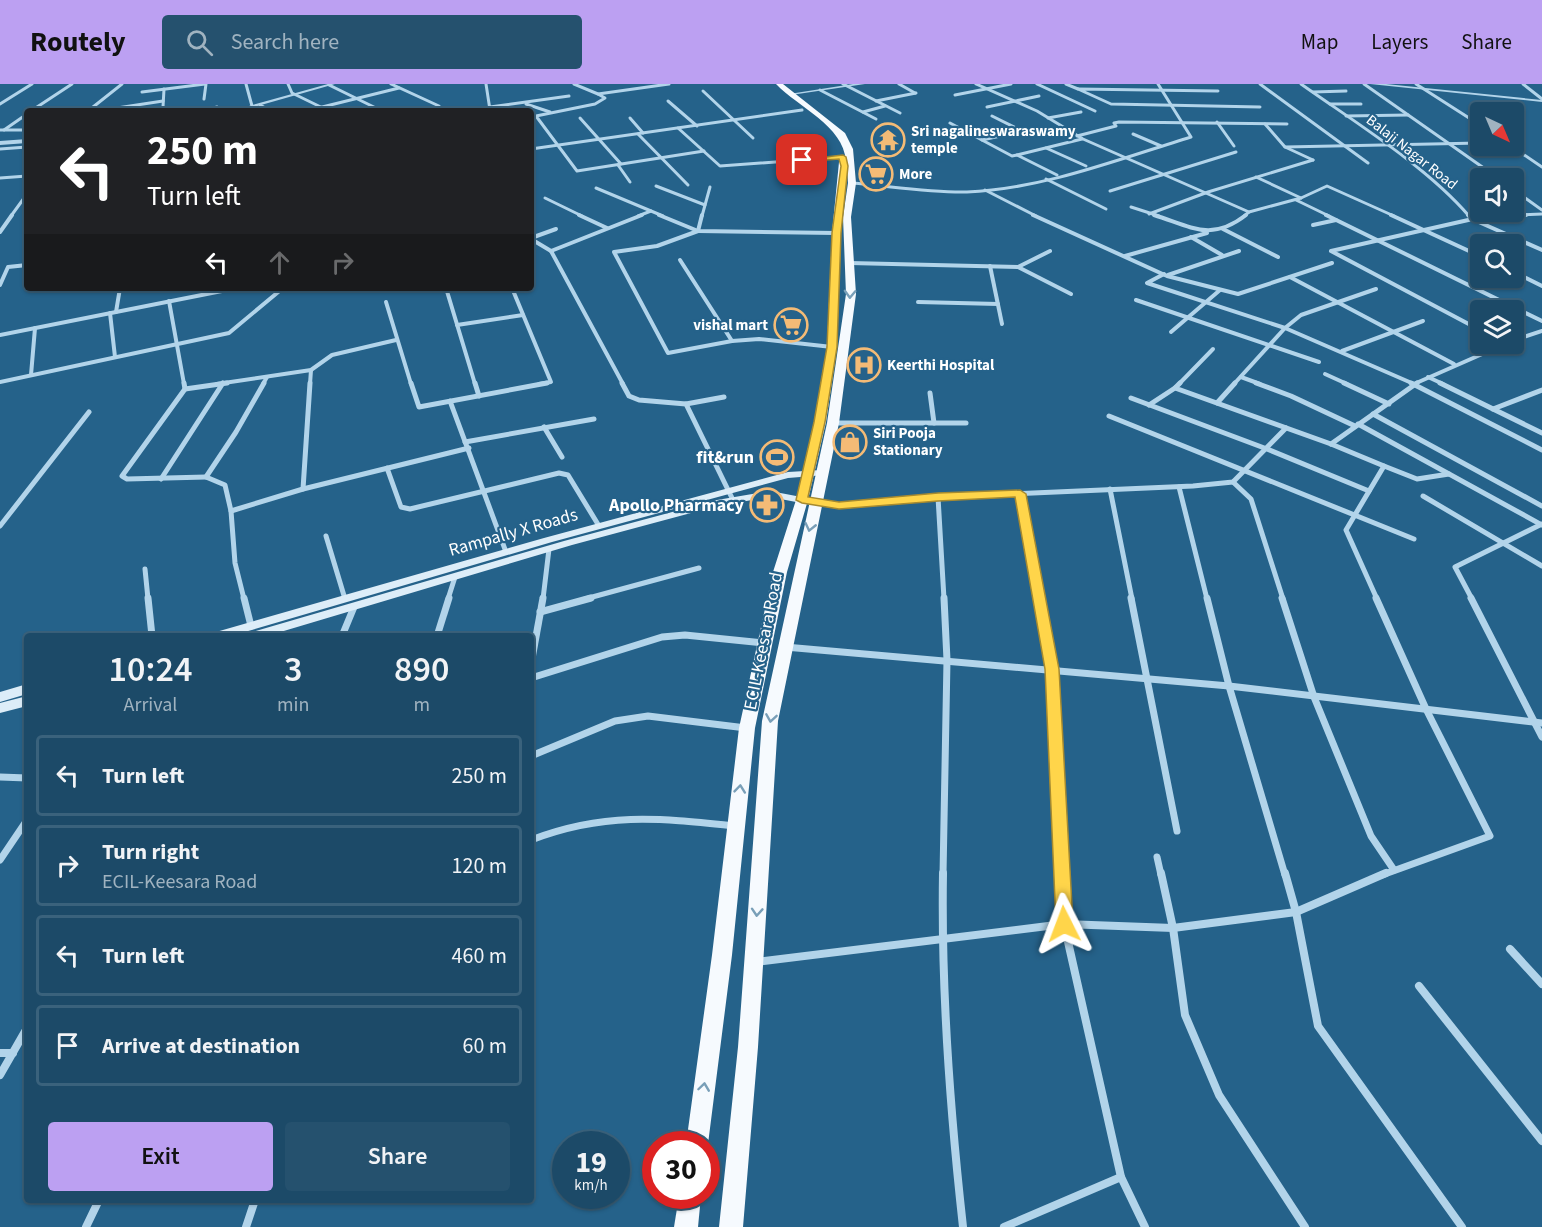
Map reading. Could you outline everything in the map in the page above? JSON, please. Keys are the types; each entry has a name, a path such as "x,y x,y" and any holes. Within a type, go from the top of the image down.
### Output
{"main road":[{"path":"772,84 785,91 802,110 834,135 843,157"},
{"name":"ECIL-Keesara Road","path":"731,1227 748,1047 770,721 815,473 820,422 832,347 837,233 852,183 849,149 842,135 785,91"},
{"name":"ECIL-Keesara Road","path":"815,473 833,423 851,294 850,263 843,210 843,157"},
{"name":"Rampally X Roads","path":"349,603 455,577 731,495 788,475 815,473"},
{"name":"Rampally X Roads","path":"252,631 349,603 507,552 599,526 731,495 770,494 809,501"},
{"name":"ECIL-Keesara Road","path":"699,1131 722,955 747,728 780,572 809,501"},
{"path":"0,697 24,690"},
{"path":"0,708 24,702"},
{"path":"686,1227 688,1209"}],"street":[{"path":"0,104 32,84"},
{"path":"36,108 72,84"},
{"path":"92,108 122,84"},
{"path":"142,92 205,84 204,99"},
{"path":"246,84 252,106"},
{"path":"288,84 292,93 322,107"},
{"path":"245,108 331,84 376,108"},
{"path":"392,84 439,106"},
{"path":"470,84 487,84 490,108"},
{"path":"574,84 605,98 595,104 536,116 577,171 704,152"},
{"path":"598,94 669,84"},
{"path":"785,91 820,90 863,84"},
{"path":"876,101 916,93 899,84"},
{"path":"976,84 1017,101 1083,139 1208,192 1249,212"},
{"path":"955,95 1011,84"},
{"path":"1037,84 1095,111"},
{"path":"1066,84 1111,104 1260,107"},
{"path":"852,183 966,192 985,190 1045,178 1191,137 1158,84"},
{"path":"1260,84 1368,163"},
{"name":"Balaji Nagar Road","path":"1301,84 1386,144 1457,202 1470,217"},
{"name":"Balaji Nagar Road","path":"1364,84 1484,168"},
{"path":"1372,84 1542,100"},
{"path":"1416,84 1470,118"},
{"path":"1523,84 1542,100"},
{"path":"844,85 900,113"},
{"path":"318,108 399,88"},
{"path":"163,107 164,89"},
{"path":"1078,89 1218,91"},
{"path":"820,90 876,119"},
{"path":"703,91 753,138"},
{"path":"1312,92 1346,91"},
{"path":"495,108 569,96"},
{"path":"987,107 1039,96"},
{"path":"117,108 163,101"},
{"path":"668,101 697,126"},
{"path":"522,103 552,113"},
{"path":"1329,105 1361,104"},
{"path":"260,105 266,108"},
{"path":"862,112 885,106"},
{"path":"534,149 802,110"},
{"path":"1048,118 1081,112"},
{"path":"1346,116 1408,115"},
{"path":"2,130 24,116"},
{"path":"981,140 1023,131 992,116"},
{"path":"580,118 619,164 630,182"},
{"path":"630,118 662,158 688,185"},
{"path":"1077,136 1116,126 1114,123 1119,122 1287,124"},
{"path":"1217,122 1234,146"},
{"path":"950,123 1012,156 1083,139"},
{"path":"1149,214 1208,192 1313,160 1285,147 1265,124"},
{"path":"678,128 720,166 843,157"},
{"path":"2,130 24,130"},
{"path":"1133,134 1162,146"},
{"path":"0,143 24,141"},
{"path":"1285,147 1470,143"},
{"path":"0,149 24,147"},
{"path":"1045,148 1086,167"},
{"path":"1110,191 1236,152"},
{"path":"1017,154 1058,174"},
{"path":"1524,154 1542,166"},
{"path":"0,178 24,176"},
{"path":"1255,177 1301,198"},
{"path":"1045,178 1106,209"},
{"path":"656,186 705,206"},
{"path":"1124,256 1223,229 1249,212 1296,200 1327,186 1470,251"},
{"path":"698,231 710,187"},
{"path":"596,188 698,231"},
{"path":"985,190 997,198 1166,275 1238,294 1332,262"},
{"path":"0,232 24,198"},
{"path":"545,198 607,228"},
{"path":"1524,198 1542,212"},
{"path":"1296,200 1542,321"},
{"path":"1131,207 1208,232"},
{"path":"551,251 651,211"},
{"path":"1524,214 1542,212"},
{"path":"1313,225 1337,219"},
{"path":"1470,219 1331,251 1470,325"},
{"name":"Balaji Nagar Road","path":"1479,222 1542,250"},
{"path":"534,238 556,229"},
{"path":"1223,229 1278,257"},
{"path":"832,347 759,339 732,341 668,353 614,252 657,246 698,231 837,233"},
{"path":"1191,237 1222,255"},
{"path":"534,241 551,251 629,396 639,400 686,404 724,397"},
{"path":"1018,267 1050,251"},
{"path":"1239,251 1222,255 1147,283 1285,328 1342,351 1414,384 1542,450"},
{"path":"680,260 732,341"},
{"path":"850,263 1018,267 1071,294"},
{"path":"0,285 8,267 24,265"},
{"path":"990,266 1002,324"},
{"path":"1290,277 1454,364"},
{"path":"1524,277 1542,286"},
{"path":"1217,403 1285,328 1301,315 1376,289"},
{"path":"1171,332 1220,290"},
{"path":"116,312 120,291"},
{"path":"0,335 222,291"},
{"path":"0,382 228,333 279,291"},
{"path":"447,291 479,396"},
{"path":"386,302 418,407 551,382 513,291"},
{"path":"1136,300 1319,362"},
{"path":"169,302 185,389 122,476 127,479 207,477 225,485 231,511 235,563 252,631"},
{"path":"918,302 998,304"},
{"path":"110,313 115,357"},
{"path":"457,325 523,315"},
{"path":"1342,351 1423,321"},
{"path":"31,375 35,328"},
{"path":"1524,337 1542,331"},
{"path":"185,389 311,370 332,356 396,340"},
{"path":"1149,405 1175,388 1213,349"},
{"path":"1331,444 1414,384 1480,354"},
{"path":"303,489 311,370"},
{"path":"1325,374 1389,404"},
{"path":"1428,376 1542,433"},
{"path":"207,477 267,377"},
{"path":"1241,377 1357,425 1542,524"},
{"path":"161,479 224,384"},
{"path":"1175,388 1418,478 1449,474"},
{"path":"1493,409 1542,390"},
{"path":"930,393 934,423"},
{"path":"1131,398 1267,448 1369,491"},
{"path":"450,401 507,552"},
{"path":"686,404 731,495"},
{"path":"0,526 89,412"},
{"path":"1373,414 1542,506"},
{"path":"1109,416 1414,539"},
{"path":"465,442 594,419"},
{"path":"833,423 966,423"},
{"path":"544,428 562,457"},
{"path":"809,501 839,506 938,497 1179,487 1233,482 1286,428"},
{"path":"231,511 303,489 469,448"},
{"path":"754,962 1064,924 1173,928 1296,912 1394,870 1490,836 1426,709 1346,530 1384,466"},
{"path":"387,468 400,507 405,509 486,492 559,473 568,475 599,526"},
{"path":"1233,482 1251,499 1314,697 1371,836 1394,870"},
{"path":"1179,487 1229,686 1296,912 1318,1026 1462,1227"},
{"path":"1110,489 1177,831"},
{"path":"1020,494 1052,669 1064,924 1121,1177 1145,1227"},
{"path":"1423,496 1542,566"},
{"path":"938,497 947,660 942,939 952,1126 963,1227"},
{"path":"1542,524 1455,567 1542,737"},
{"path":"326,536 349,603 343,633"},
{"path":"534,647 549,549"},
{"path":"540,612 699,568"},
{"path":"145,569 152,633"},
{"path":"438,633 455,577"},
{"path":"534,677 662,637 685,635 764,643"},
{"path":"784,647 1229,686 1542,723"},
{"path":"534,755 615,721 648,716 747,728"},
{"path":"0,777 24,778"},
{"path":"534,839 575,824 649,816 736,826"},
{"path":"0,860 24,824"},
{"path":"1157,857 1173,928 1185,1015 1219,1095 1305,1227"},
{"path":"1510,949 1542,984"},
{"path":"1419,986 1542,1141"},
{"path":"0,1075 24,1033"},
{"path":"0,1053 13,1053"},
{"path":"1004,1227 1121,1177"},
{"path":"86,1227 98,1203"},
{"path":"246,1227 254,1203"}],"place":[{"name":"Sri nagalineswaraswamy temple","path":"888,140"},
{"name":"More","path":"876,174"},
{"name":"vishal mart","path":"791,325"},
{"name":"Keerthi Hospital","path":"864,365"},
{"name":"Siri Pooja Stationary","path":"850,442"},
{"name":"fit&run","path":"777,457"},
{"name":"Apollo Pharmacy","path":"767,505"}],"route":[{"path":"802,160 843,157 844,166 837,233 832,347 820,422 802,500 839,506 938,497 1020,494 1052,669 1064,924"}]}
